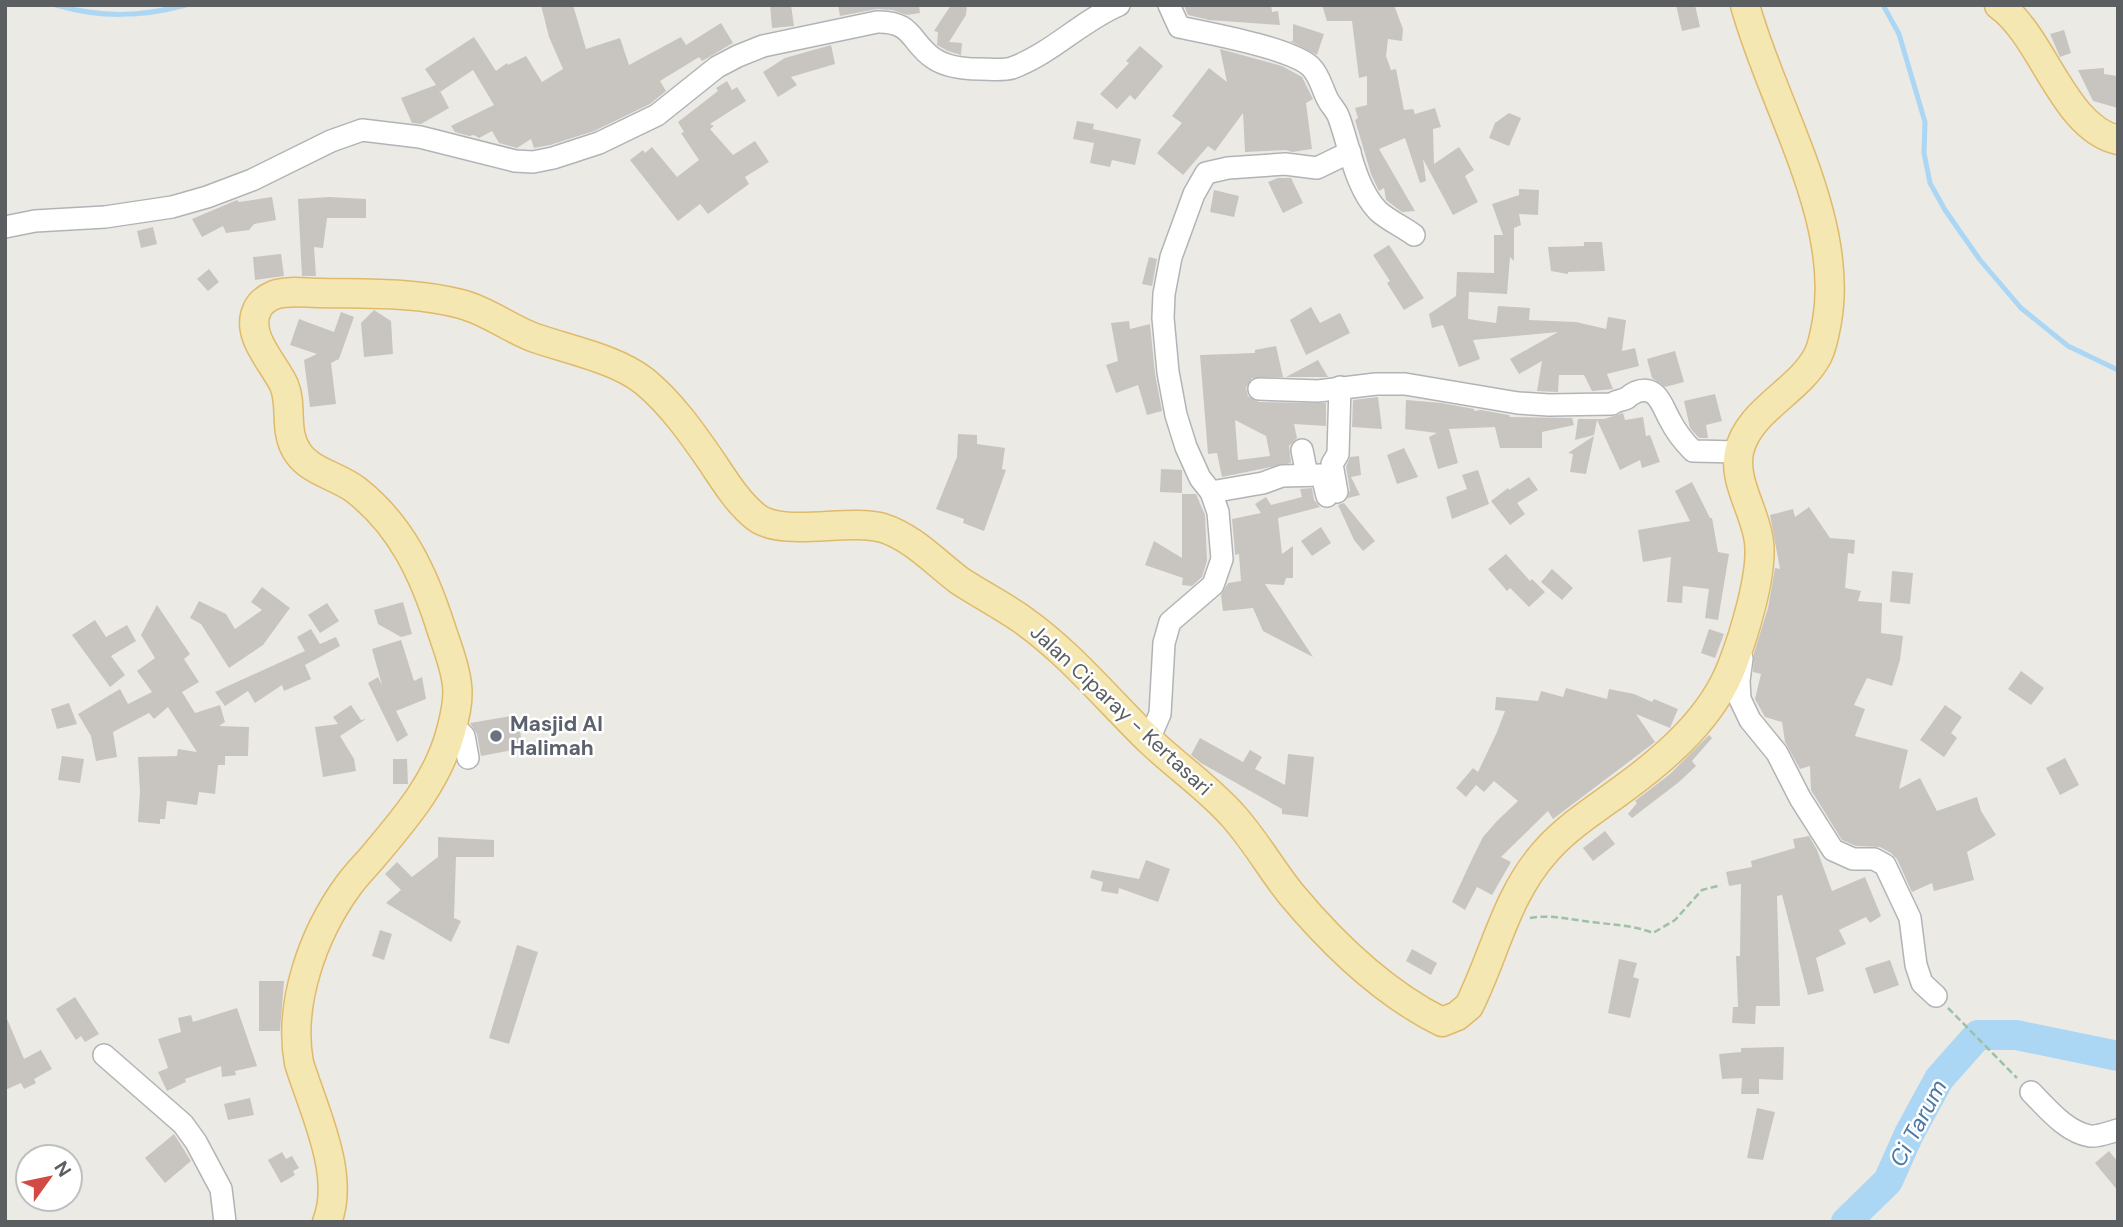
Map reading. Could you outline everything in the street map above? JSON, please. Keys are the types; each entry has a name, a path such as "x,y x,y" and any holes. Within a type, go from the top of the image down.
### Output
{"main road":[{"path":"1739,452 1753,424 1797,382 1819,354 1829,310 1829,275 1821,228 1805,170 1753,35 1745,5"},
{"path":"1998,5 2020,26 2081,116 2104,136 2118,140"},
{"name":"Jalan Ciparay - Kertasari","path":"327,1222 332,1209 333,1173 299,1063 296,1045 299,1003 318,939 331,912 353,878 401,824 430,782 444,754 459,692 421,571 385,518 359,493 302,459 292,445 287,411 288,395 255,331 255,315 259,305 279,293 415,295 476,309 529,336 632,372 659,394 679,417 728,486 757,519 785,527 873,526 892,531 1027,623 1083,671 1149,739 1231,813 1292,894 1323,929 1381,984 1442,1023 1469,1006 1511,905 1522,882 1534,866 1567,829 1656,763 1702,719 1724,685 1752,596 1760,556 1756,521 1739,465 1739,452"}],"street":[{"path":"5,227 35,221 105,217 172,208 252,180 331,141 362,130 420,136 515,161 533,162 553,158 599,143 657,115 717,67 738,56 763,46 877,22 892,22 903,28 915,37 932,58 948,66 1010,69 1044,52 1119,5"},
{"path":"1169,5 1179,27 1249,42 1286,54 1310,66 1338,114 1354,168 1378,211 1414,235"},
{"path":"1149,739 1160,714 1164,643 1170,622 1213,585 1222,559 1218,512 1211,492 1200,478 1186,447 1176,415 1168,372 1163,318 1164,294 1171,257 1194,194 1206,173 1228,167 1285,164 1317,168 1350,152"},
{"path":"1259,389 1318,391 1340,387 1405,384 1476,397 1549,405 1612,404 1625,400 1636,392 1653,392 1659,397 1679,436 1693,451 1739,452"},
{"path":"1307,475 1340,387"},
{"path":"1211,492 1263,483 1282,476 1322,475 1333,497 1332,464 1338,454 1319,445"},
{"path":"1740,639 1743,652 1739,681 1740,699 1750,720 1777,753 1800,798 1833,850 1853,859 1874,859 1885,865 1910,919 1916,965 1922,983 1936,996"},
{"path":"453,725 464,736 468,758"},
{"path":"104,1055 183,1124 196,1142 221,1189 225,1222"},
{"path":"2031,1091 2064,1124 2076,1130 2092,1136 2118,1130"}],"path":[{"path":"1522,922 1532,917 1564,917 1616,923 1653,933 1675,920 1702,890 1721,885"},
{"path":"1936,996 2031,1091"}],"building":[{"path":"541,5 573,5 586,49 620,38 629,65 681,37 686,45 721,23 733,43 702,61 699,57 660,81 666,91 650,104 594,131 534,148 531,139 517,148 499,143 492,131 479,138 455,132 451,126 494,105 473,70 440,92 449,108 421,124 412,123 401,98 436,85 425,69 474,37 496,71 507,63 508,65 526,56 542,82 563,69 549,37"},
{"path":"770,5 791,5 794,26 772,28"},
{"path":"838,5 919,5 920,13 907,15 877,9 840,16"},
{"path":"951,5 967,5 966,15 949,42 962,43 961,55 937,45 938,32 934,31"},
{"path":"1184,5 1271,5 1272,12 1278,11 1280,25 1209,20 1188,15"},
{"path":"1322,5 1394,5 1403,29 1402,41 1388,39 1386,56 1391,70 1396,69 1404,110 1413,109 1415,114 1435,108 1441,127 1433,129 1434,164 1459,147 1474,170 1465,176 1478,202 1453,215 1423,159 1426,181 1420,183 1405,138 1379,149 1415,211 1402,212 1386,200 1384,188 1379,191 1371,174 1355,120 1358,118 1355,108 1367,105 1367,76 1359,78 1352,21 1327,21"},
{"path":"1676,5 1695,5 1700,27 1682,31"},
{"path":"1293,24 1324,34 1317,55 1290,41 1293,41"},
{"path":"2064,30 2071,53 2060,57 2050,34"},
{"path":"831,45 835,64 791,77 797,85 778,97 763,72 785,58"},
{"path":"1140,46 1163,66 1135,100 1130,95 1117,109 1100,94 1129,63 1126,61"},
{"path":"1220,49 1282,66 1302,77 1313,99 1306,103 1312,149 1292,152 1245,152 1243,113 1215,151 1208,146 1183,175 1157,153 1182,123 1172,116 1209,68 1227,82"},
{"path":"2104,68 2104,74 2118,76 2118,108 2093,101 2078,70"},
{"path":"727,81 732,90 737,87 746,101 710,124 714,126 710,129 733,155 755,141 769,162 745,177 749,184 708,214 700,204 678,221 630,160 652,147 677,177 699,160 681,133 684,132 678,122"},
{"path":"1509,113 1521,118 1509,146 1489,138 1495,123"},
{"path":"1077,121 1094,124 1093,129 1141,139 1135,165 1112,160 1110,167 1090,163 1094,143 1073,139"},
{"path":"1278,178 1291,178 1303,203 1283,213 1268,182"},
{"path":"1519,189 1539,190 1538,215 1519,214 1521,225 1514,228 1514,261 1510,257 1507,294 1469,292 1468,319 1496,323 1498,306 1530,308 1529,320 1576,322 1606,329 1608,317 1626,320 1622,351 1635,348 1639,366 1607,374 1613,389 1592,391 1584,375 1559,375 1558,392 1537,391 1542,361 1519,374 1510,359 1558,332 1473,340 1480,359 1459,367 1443,325 1432,328 1429,314 1456,296 1457,272 1494,273 1494,235 1503,235 1492,204 1519,195"},
{"path":"1214,190 1239,196 1234,217 1210,212"},
{"path":"272,197 276,220 254,224 249,230 226,233 223,226 202,237 192,219 237,200 239,202"},
{"path":"298,199 366,199 366,218 327,218 323,248 314,247 316,276 302,276"},
{"path":"153,227 157,244 141,248 137,231"},
{"path":"1584,242 1602,242 1605,271 1568,274 1551,271 1548,247 1584,246"},
{"path":"1389,245 1424,298 1404,310 1373,255"},
{"path":"281,254 284,276 255,280 253,257"},
{"path":"1149,257 1157,259 1152,286 1142,284"},
{"path":"209,269 219,282 208,291 197,279"},
{"path":"1311,307 1320,323 1340,313 1350,333 1306,355 1290,320"},
{"path":"374,310 391,321 393,354 364,357 361,323"},
{"path":"341,312 354,317 339,359 331,363 336,404 310,407 304,360 317,354 290,345 299,319 334,332"},
{"path":"1129,321 1130,329 1150,324 1162,411 1147,415 1138,385 1116,393 1106,365 1118,361 1111,323"},
{"path":"1276,346 1283,377 1252,378 1246,388 1248,396 1259,402 1326,403 1326,426 1294,424 1297,438 1289,446 1291,463 1222,477 1217,453 1208,454 1200,355 1255,353 1255,350","holes":["1235,420 1266,436 1270,456 1238,460"]},
{"path":"1675,351 1684,382 1665,387 1652,378 1647,359"},
{"path":"1318,360 1328,377 1286,377"},
{"path":"1715,394 1722,421 1706,425 1708,438 1699,438 1690,428 1684,401"},
{"path":"1378,397 1382,429 1352,427 1353,400"},
{"path":"1406,400 1442,403 1510,417 1572,418 1574,425 1542,432 1542,448 1500,448 1495,427 1449,429 1458,463 1438,469 1429,437 1437,433 1405,429"},
{"path":"1623,413 1625,420 1643,417 1646,436 1650,435 1660,462 1642,468 1640,460 1620,470 1597,420 1594,435 1575,440 1578,419 1604,419"},
{"path":"958,434 977,435 977,444 1005,448 1002,469 1006,470 984,531 963,523 964,519 936,509 957,457"},
{"path":"1594,436 1586,474 1570,472 1573,454 1568,453"},
{"path":"1404,448 1418,477 1397,484 1387,455"},
{"path":"1359,456 1361,475 1351,477 1360,495 1348,498 1350,490 1346,467 1350,457"},
{"path":"1161,469 1182,470 1182,493 1160,492"},
{"path":"1478,470 1489,504 1452,519 1446,497 1467,489 1462,475"},
{"path":"1529,477 1538,490 1517,503 1525,514 1510,525 1491,501"},
{"path":"1692,482 1712,518 1718,552 1729,554 1718,620 1705,618 1709,589 1683,586 1682,603 1667,602 1671,557 1643,562 1638,530 1690,521 1675,491"},
{"path":"1312,488 1314,500 1320,507 1278,518 1282,554 1293,546 1293,578 1286,578 1284,585 1265,584 1313,657 1263,631 1253,608 1223,611 1221,595 1228,583 1241,581 1239,554 1235,555 1232,519 1261,513 1255,504 1266,497 1271,505 1302,497 1300,489"},
{"path":"1182,494 1196,494 1205,515 1207,561 1202,577 1192,586 1182,585 1183,578 1145,565 1154,541 1182,558"},
{"path":"1344,503 1375,541 1363,551 1354,540 1338,505"},
{"path":"1809,507 1830,538 1855,540 1854,554 1848,553 1845,588 1861,591 1858,601 1882,603 1881,633 1903,636 1900,660 1892,686 1867,678 1854,705 1865,709 1855,736 1908,750 1899,789 1920,778 1937,811 1977,797 1981,811 1996,835 1967,852 1974,880 1934,891 1932,883 1912,892 1897,859 1891,853 1880,847 1856,846 1842,840 1811,790 1810,766 1800,769 1785,742 1782,722 1765,717 1755,699 1761,674 1753,672 1754,653 1768,608 1775,568 1780,569 1770,515 1793,509 1795,517"},
{"path":"1321,527 1331,543 1312,556 1301,541"},
{"path":"1506,554 1530,581 1532,579 1545,592 1529,607 1510,588 1507,591 1488,569"},
{"path":"1552,569 1573,588 1562,600 1541,582"},
{"path":"1892,571 1913,573 1910,604 1890,602"},
{"path":"262,587 290,608 263,645 229,668 201,624 190,618 199,601 226,614 235,629 262,610 251,602"},
{"path":"403,602 412,634 401,637 378,624 374,610"},
{"path":"327,603 339,621 320,633 308,615"},
{"path":"157,605 190,654 184,659 199,682 182,692 195,713 220,705 225,722 219,726 249,727 248,756 225,756 225,765 218,765 215,794 199,792 197,805 167,801 165,819 160,819 160,824 138,822 138,757 177,756 178,749 197,752 168,707 154,719 149,713 113,732 117,757 96,761 91,736 78,714 120,689 128,704 152,692 137,671 155,658 141,635"},
{"path":"95,620 106,637 127,625 136,641 111,656 125,675 110,687 72,635"},
{"path":"311,629 320,644 336,637 340,646 305,665 311,679 284,691 282,685 255,703 248,691 225,706 215,692 305,651 297,637"},
{"path":"1709,629 1724,634 1715,658 1701,653"},
{"path":"401,640 414,681 422,677 426,699 396,711 408,735 397,742 368,683 378,677 382,685 372,649"},
{"path":"2021,671 2044,688 2031,705 2008,689"},
{"path":"1566,688 1607,699 1609,689 1634,694 1652,702 1654,699 1678,709 1670,728 1636,714 1655,742 1553,819 1548,811 1501,857 1511,862 1492,895 1477,887 1465,910 1452,902 1473,857 1483,837 1518,801 1494,781 1484,792 1476,785 1466,797 1456,788 1473,768 1478,772 1497,732 1505,711 1495,710 1496,697 1538,701 1541,691 1563,697"},
{"path":"69,703 77,724 57,729 51,709"},
{"path":"351,705 361,720 366,719 340,736 354,759 356,771 323,777 315,727 338,724 333,717"},
{"path":"1945,705 1962,717 1951,733 1957,738 1944,757 1920,740"},
{"name":"Masjid Al Halimah","path":"517,715 523,748 481,756 477,734 470,723"},
{"path":"1709,735 1712,738 1692,761 1696,766 1632,818 1628,814 1637,803 1635,801 1670,774"},
{"path":"1200,738 1243,762 1250,750 1262,757 1255,769 1285,785 1288,754 1314,757 1308,817 1282,814 1282,809 1201,763 1191,755"},
{"path":"62,756 84,759 80,783 58,780"},
{"path":"2065,758 2079,785 2060,795 2046,768"},
{"path":"393,759 407,759 408,784 393,784"},
{"path":"1605,831 1615,844 1593,861 1583,848"},
{"path":"1809,836 1832,891 1865,877 1881,916 1870,923 1866,917 1839,930 1846,944 1816,958 1824,991 1808,995 1782,895 1777,896 1780,1006 1756,1006 1755,1024 1732,1023 1733,1007 1738,1007 1736,956 1740,956 1741,884 1729,886 1726,872 1752,867 1751,861 1795,848 1793,839"},
{"path":"438,837 494,840 494,857 456,857 454,918 461,921 451,942 386,903 401,890 385,874 397,862 412,877 438,857"},
{"path":"1146,860 1170,869 1158,902 1119,888 1118,894 1101,891 1103,882 1090,878 1092,870 1139,879"},
{"path":"380,930 392,934 384,960 372,956"},
{"path":"517,945 538,952 509,1044 489,1038"},
{"path":"1412,949 1437,963 1431,975 1406,961"},
{"path":"1619,959 1637,963 1633,977 1639,979 1630,1018 1608,1013"},
{"path":"1890,960 1899,985 1874,994 1865,968"},
{"path":"259,981 284,981 280,1031 259,1031"},
{"path":"75,997 99,1034 85,1042 81,1036 76,1040 56,1009"},
{"path":"237,1008 257,1066 235,1071 236,1075 222,1077 221,1066 185,1079 186,1082 167,1091 158,1072 168,1068 158,1039 181,1032 178,1018 191,1015 193,1022"},
{"path":"5,1014 24,1059 41,1050 52,1069 34,1079 36,1083 24,1089 21,1083 5,1090"},
{"path":"1784,1047 1783,1080 1759,1079 1759,1094 1741,1094 1742,1078 1722,1079 1719,1054 1741,1052 1741,1048"},
{"path":"250,1098 254,1115 228,1120 224,1104"},
{"path":"1757,1108 1775,1112 1763,1160 1747,1158"},
{"path":"174,1134 191,1161 165,1183 145,1158"},
{"path":"2109,1151 2118,1162 2118,1191 2095,1163"},
{"path":"282,1152 286,1159 292,1156 299,1168 293,1171 295,1175 281,1183 268,1160"}],"waterway":[{"path":"56,5 105,14 137,14 186,5"},
{"path":"1883,5 1899,34 1925,122 1924,153 1930,183 1945,210 1980,260 2021,308 2068,346 2118,370"},
{"name":"Ci Tarum","path":"1846,1222 1888,1181 1909,1134 1939,1079 1978,1035 2016,1035 2118,1056"}],"place":[{"name":"Masjid Al Halimah","path":"496,736"}]}
